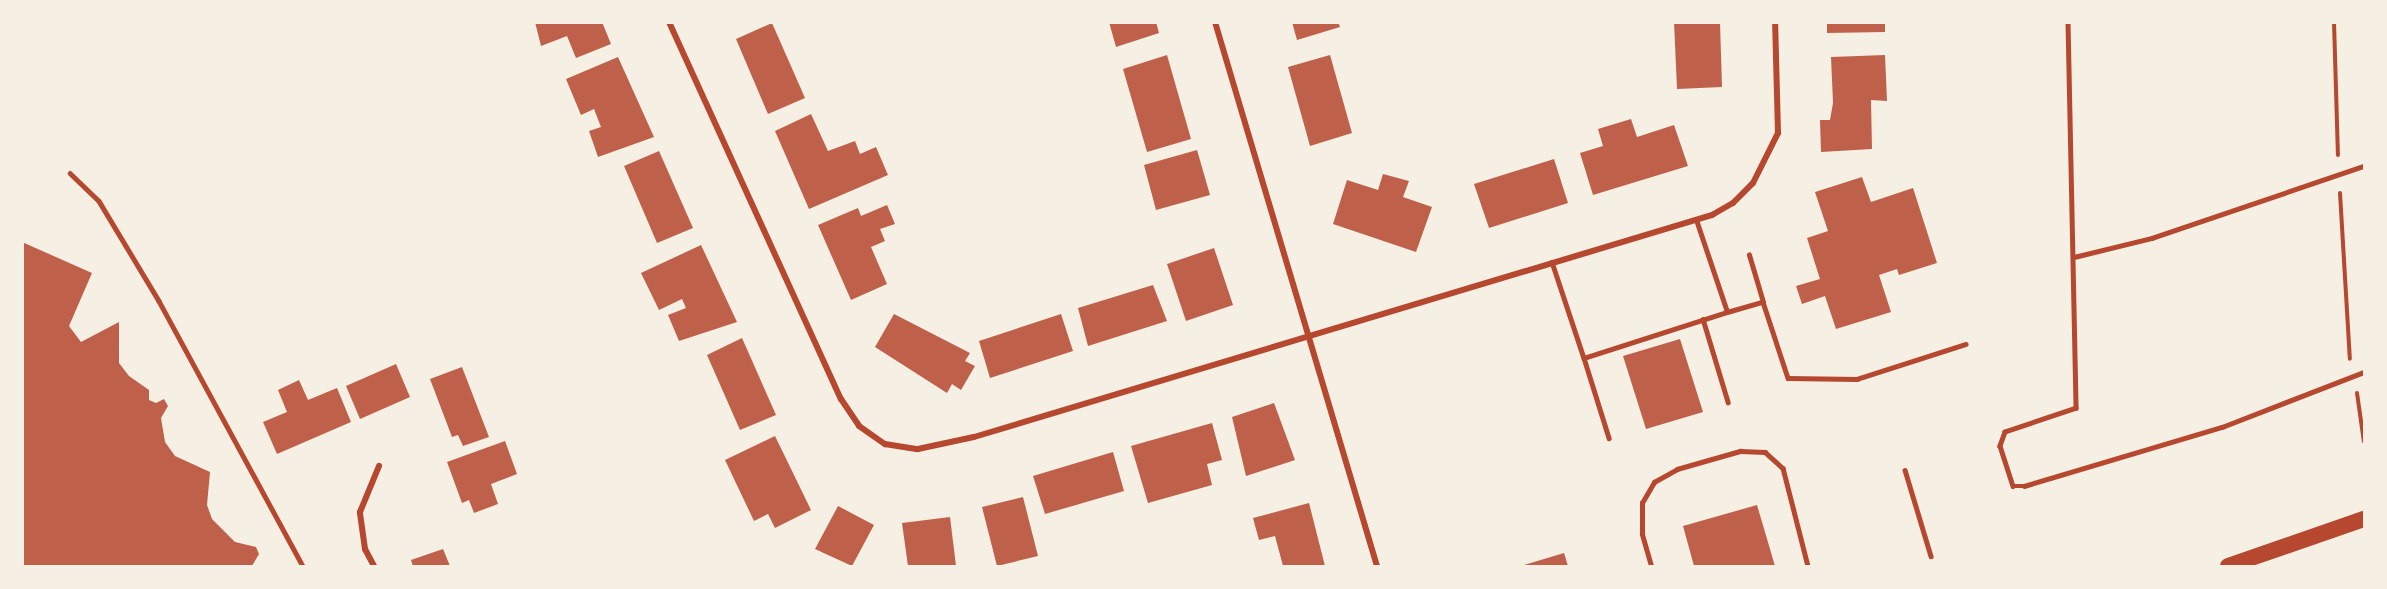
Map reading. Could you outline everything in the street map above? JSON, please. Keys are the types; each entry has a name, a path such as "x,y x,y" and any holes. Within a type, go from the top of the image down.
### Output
{"highway":[{"path":"2228,567 2364,519"}],"street":[{"path":"669,22 841,399 859,426 885,444 918,449 974,437 1308,334 1696,220 1733,203 1753,183 1768,158 1778,134 1775,22"},
{"path":"1215,22 1377,567"},
{"path":"374,567 365,549 360,512 379,466"}],"lane":[{"path":"2068,22 2076,408 2005,432 2000,446 2013,486 2024,486 2222,427 2364,372"},
{"path":"2074,257 2152,238 2364,166"},
{"path":"70,173 99,201 159,301 303,567"},
{"path":"1696,220 1726,312"},
{"path":"1749,255 1788,378 1857,379 1966,344"},
{"path":"1552,262 1609,438"},
{"path":"1584,358 1763,302"},
{"path":"1703,319 1728,402"},
{"path":"1652,567 1642,534 1642,503 1654,482 1677,469 1740,451 1765,452 1783,468 1808,567"},
{"path":"1905,470 1931,556"}],"path":[{"path":"2334,22 2339,175 2349,355 2355,376 2364,442"}],"building":[{"path":"535,22 602,22 611,44 576,58 567,36 541,46"},
{"path":"1109,22 1156,22 1159,33 1116,47"},
{"path":"1292,22 1338,22 1340,27 1297,40"},
{"path":"1674,22 1720,22 1722,87 1677,89"},
{"path":"1827,22 1885,22 1885,32 1827,33"},
{"path":"772,23 805,98 768,114 736,39"},
{"path":"1167,55 1191,139 1147,152 1123,69"},
{"path":"1330,55 1352,133 1310,146 1288,67"},
{"path":"1885,55 1887,101 1871,100 1872,149 1821,152 1820,120 1830,120 1833,103 1831,57"},
{"path":"618,57 654,137 598,157 589,131 601,127 594,109 581,115 566,79"},
{"path":"811,114 828,151 855,141 860,154 876,147 888,175 809,209 775,131"},
{"path":"1631,119 1637,137 1674,125 1688,166 1593,195 1580,153 1603,146 1598,129"},
{"path":"1197,150 1210,195 1156,210 1144,165"},
{"path":"659,151 693,228 657,243 624,166"},
{"path":"1554,159 1568,203 1489,228 1474,184"},
{"path":"1383,174 1409,181 1403,197 1432,207 1416,252 1333,224 1347,180 1378,190"},
{"path":"1862,177 1871,202 1913,188 1937,263 1899,275 1897,269 1879,275 1891,312 1836,329 1825,296 1802,304 1796,286 1820,279 1807,238 1828,231 1815,192"},
{"path":"887,205 895,224 880,229 885,241 871,247 887,284 851,300 818,225 858,208 861,216"},
{"path":"22,242 92,273 69,326 81,342 119,322 119,363 129,376 149,390 149,400 156,403 164,399 168,406 161,418 165,442 175,456 210,472 207,505 212,519 235,542 256,547 259,554 252,566 22,566"},
{"path":"701,245 737,322 679,341 668,315 686,308 682,299 659,310 641,273"},
{"path":"1214,248 1233,305 1186,321 1167,264"},
{"path":"1153,285 1167,321 1088,346 1078,308"},
{"path":"894,314 970,353 965,361 975,366 961,390 952,384 947,393 875,347"},
{"path":"1061,314 1073,351 990,378 979,341"},
{"path":"742,338 776,415 740,430 707,355"},
{"path":"1680,339 1703,412 1646,429 1623,356"},
{"path":"396,364 410,397 360,419 346,386"},
{"path":"462,367 489,437 463,446 458,435 452,437 430,379"},
{"path":"299,380 308,400 337,388 351,422 277,454 263,422 287,412 278,390"},
{"path":"1274,403 1295,460 1246,476 1232,417"},
{"path":"1212,423 1222,460 1207,464 1212,485 1148,503 1131,446"},
{"path":"775,436 811,510 775,528 768,514 754,521 725,460"},
{"path":"505,441 517,474 491,484 498,504 474,513 469,500 462,503 447,462"},
{"path":"1113,452 1124,491 1045,514 1033,476"},
{"path":"1023,497 1038,556 997,566 982,507"},
{"path":"1309,503 1325,566 1283,566 1275,536 1259,540 1253,518"},
{"path":"1757,505 1775,566 1694,566 1683,526"},
{"path":"838,506 874,525 852,566 815,549"},
{"path":"950,517 956,566 908,566 902,523"},
{"path":"443,549 450,566 413,566 411,560"},
{"path":"1564,553 1568,566 1521,566"}]}
